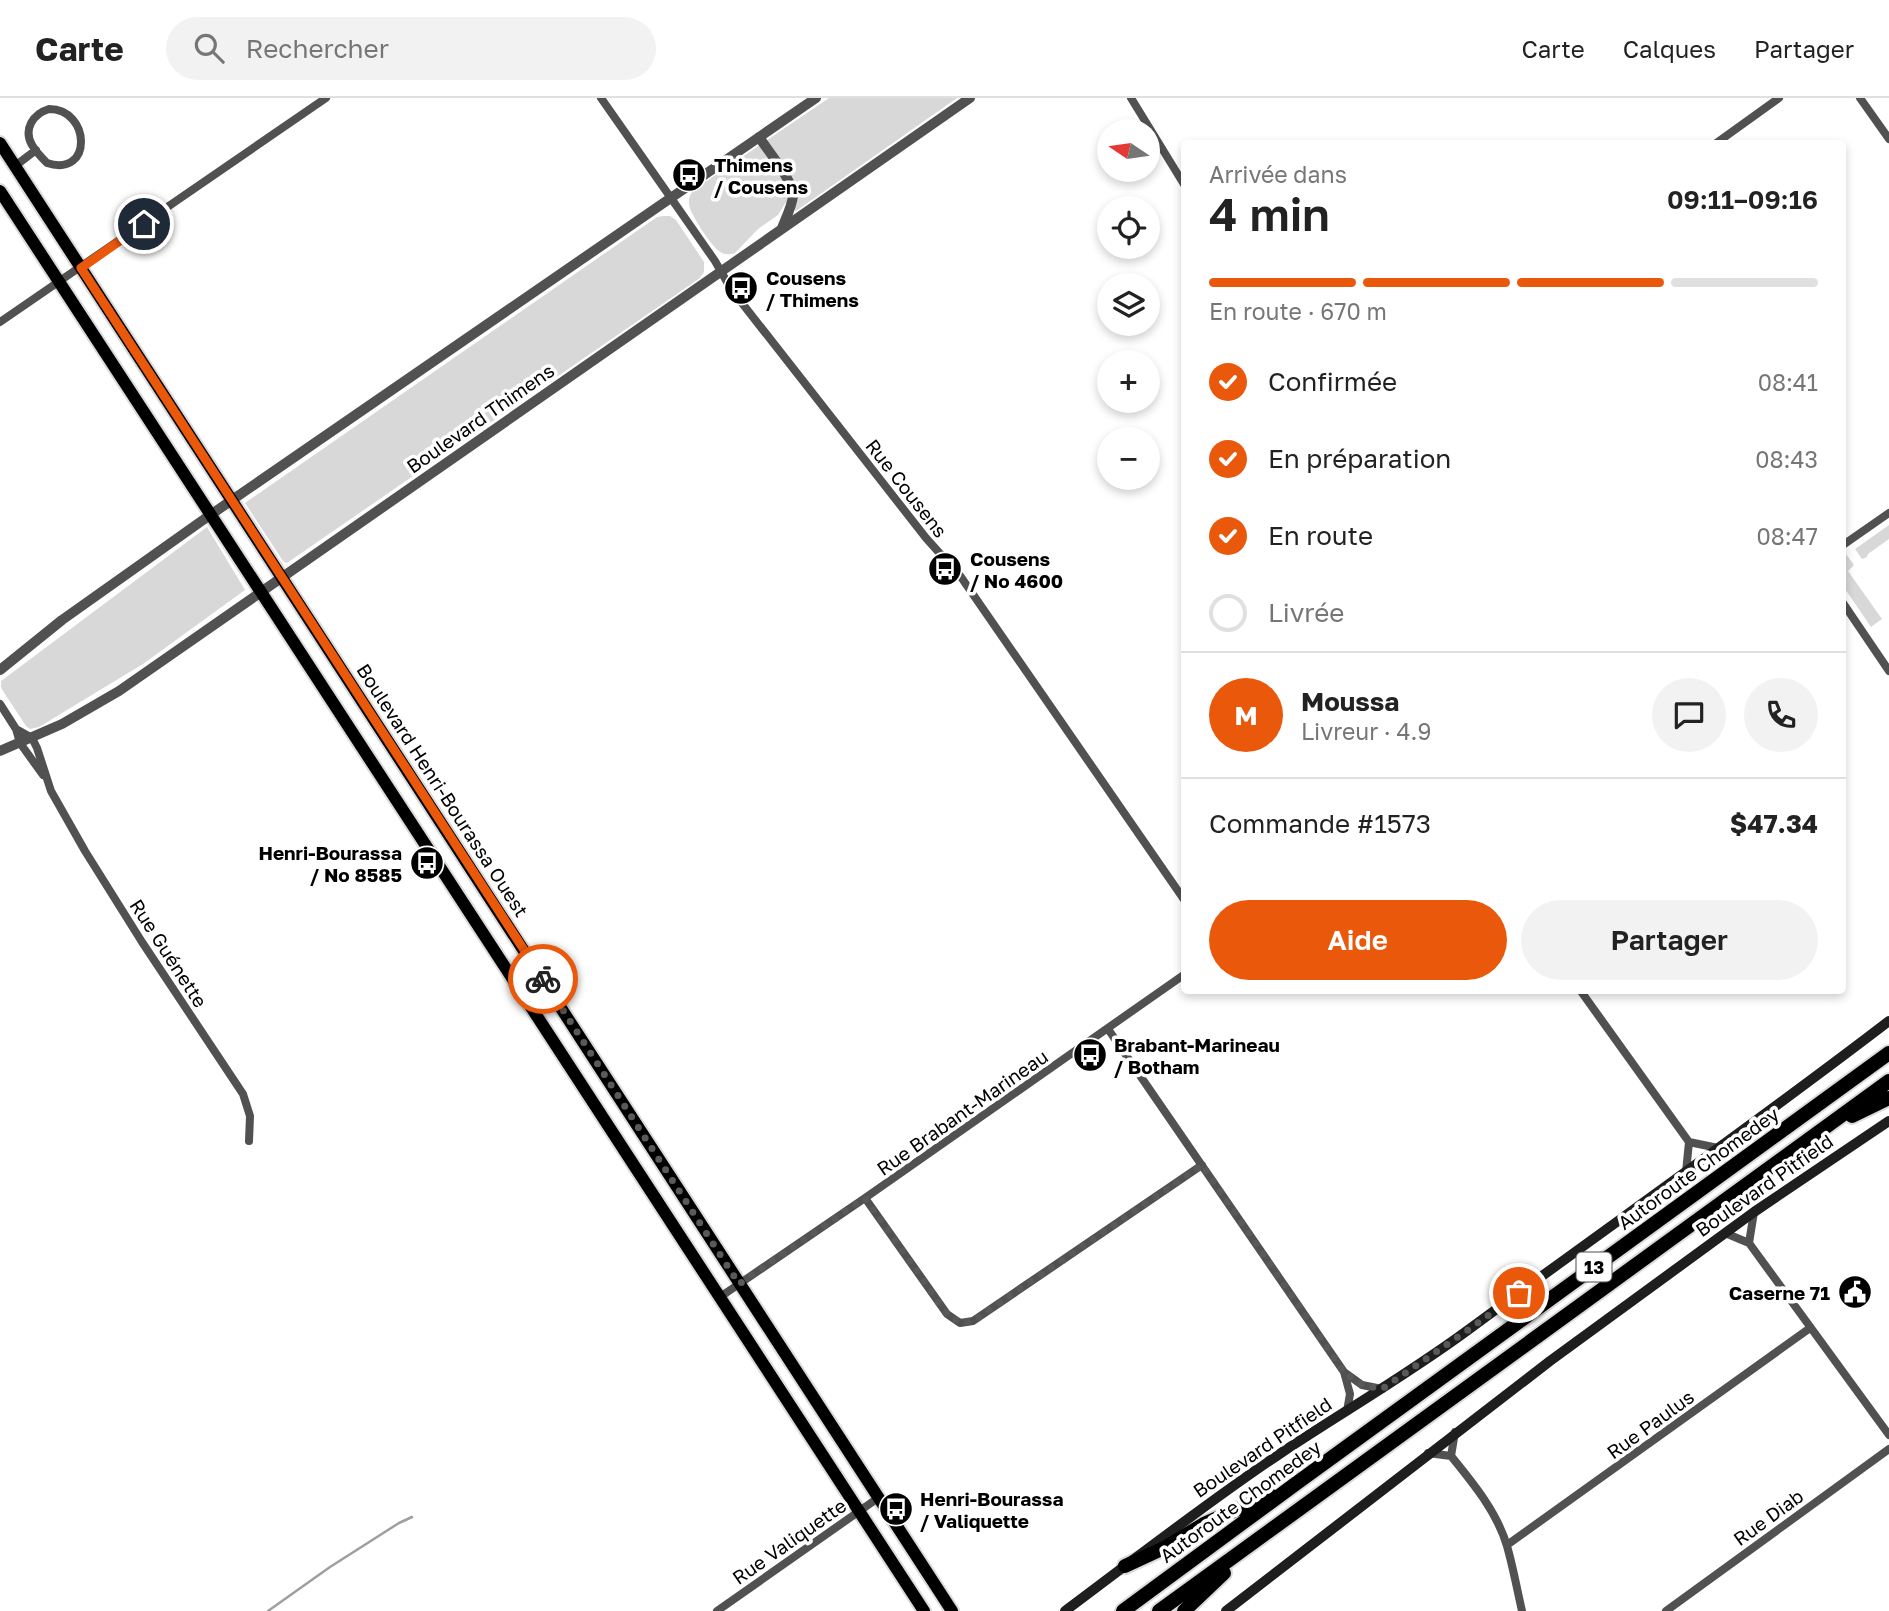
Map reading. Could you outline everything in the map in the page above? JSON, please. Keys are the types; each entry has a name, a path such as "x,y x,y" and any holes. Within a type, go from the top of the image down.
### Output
{"highway":[{"name":"Autoroute Chomedey","path":"1124,1611 1889,1054"},
{"name":"13","path":"1160,1611 1889,1081"},
{"path":"1817,1134 1889,1098"},
{"path":"1125,1566 1166,1547 1205,1524 1294,1485"},
{"path":"1184,1611 1263,1536"}],"main road":[{"name":"Boulevard Henri-Bourassa Ouest","path":"0,143 952,1611"},
{"path":"0,191 924,1611"},
{"name":"Boulevard Pitfield","path":"1065,1611 1203,1506 1468,1330 1889,1021"},
{"name":"Boulevard Pitfield","path":"1226,1611 1550,1361 1754,1212 1889,1121"}],"street":[{"path":"0,322 326,98"},
{"name":"Rue Cousens","path":"601,98 731,289 926,538 961,577 1181,895"},
{"path":"0,670 62,620 232,500 816,98"},
{"name":"Boulevard Thimens","path":"0,751 69,720 119,691 970,98"},
{"path":"1131,98 1181,179"},
{"path":"1721,140 1779,98"},
{"path":"1860,98 1889,139"},
{"path":"49,109 69,115 81,134 82,141 74,160 61,166 54,165 47,163 36,150 31,144 29,129 35,116 49,109"},
{"path":"759,137 792,190 792,199 782,229"},
{"path":"15,166 36,150"},
{"path":"1846,543 1889,513"},
{"path":"1846,607 1889,671"},
{"name":"Rue Guénette","path":"0,704 16,729 20,743 48,784 127,920 243,1094 250,1116 249,1141"},
{"name":"Rue Guénette","path":"16,729 32,738 48,784"},
{"name":"Rue Brabant-Marineau","path":"720,1297 1181,977"},
{"path":"1583,994 1689,1142 1686,1172"},
{"path":"1108,1029 1344,1372 1350,1394 1347,1411"},
{"path":"1689,1142 1718,1148"},
{"path":"865,1198 947,1314 960,1323 973,1321 1202,1165"},
{"path":"1749,1243 1754,1212"},
{"path":"1725,1233 1749,1243 1889,1435"},
{"name":"Rue Paulus","path":"1507,1545 1810,1328"},
{"path":"1344,1372 1362,1385 1382,1389"},
{"path":"1451,1456 1455,1432"},
{"name":"Rue Diab","path":"1666,1611 1889,1449"},
{"path":"1428,1453 1451,1456 1486,1503 1507,1545 1522,1611"},
{"name":"Rue Valiquette","path":"717,1611 878,1497"}],"shaded area":[{"path":"829,98 957,98 796,211 786,202 778,215 758,229 735,253 719,251 706,236 690,208 689,197 692,192"},
{"path":"657,217 676,220 704,262 704,272 700,278 287,563 283,561 245,503"},
{"path":"1889,525 1889,539 1862,559 1855,549"},
{"path":"207,527 245,590 143,664 39,727 30,729 26,726 3,691 1,681"},
{"path":"1846,554 1854,565 1848,571 1882,619 1871,627 1846,590"}],"waterway":[{"path":"268,1611 330,1567 412,1517"}],"way so far":[{"path":"543,979 739,1284 865,1198 947,1314 960,1323 973,1321 1202,1165 1344,1372 1362,1385 1382,1389 1519,1293"}],"place":[{"name":"Thimens / Cousens","path":"689,175"},
{"name":"Cousens / Thimens","path":"741,288"},
{"name":"Cousens / No 4600","path":"945,569"},
{"name":"Henri-Bourassa / No 8585","path":"427,863"},
{"name":"Brabant-Marineau / Botham","path":"1090,1055"},
{"name":"Caserne 71","path":"1855,1292"},
{"name":"Henri-Bourassa / Valiquette","path":"896,1509"}],"route":[{"path":"144,224 81,268 543,979"}]}
